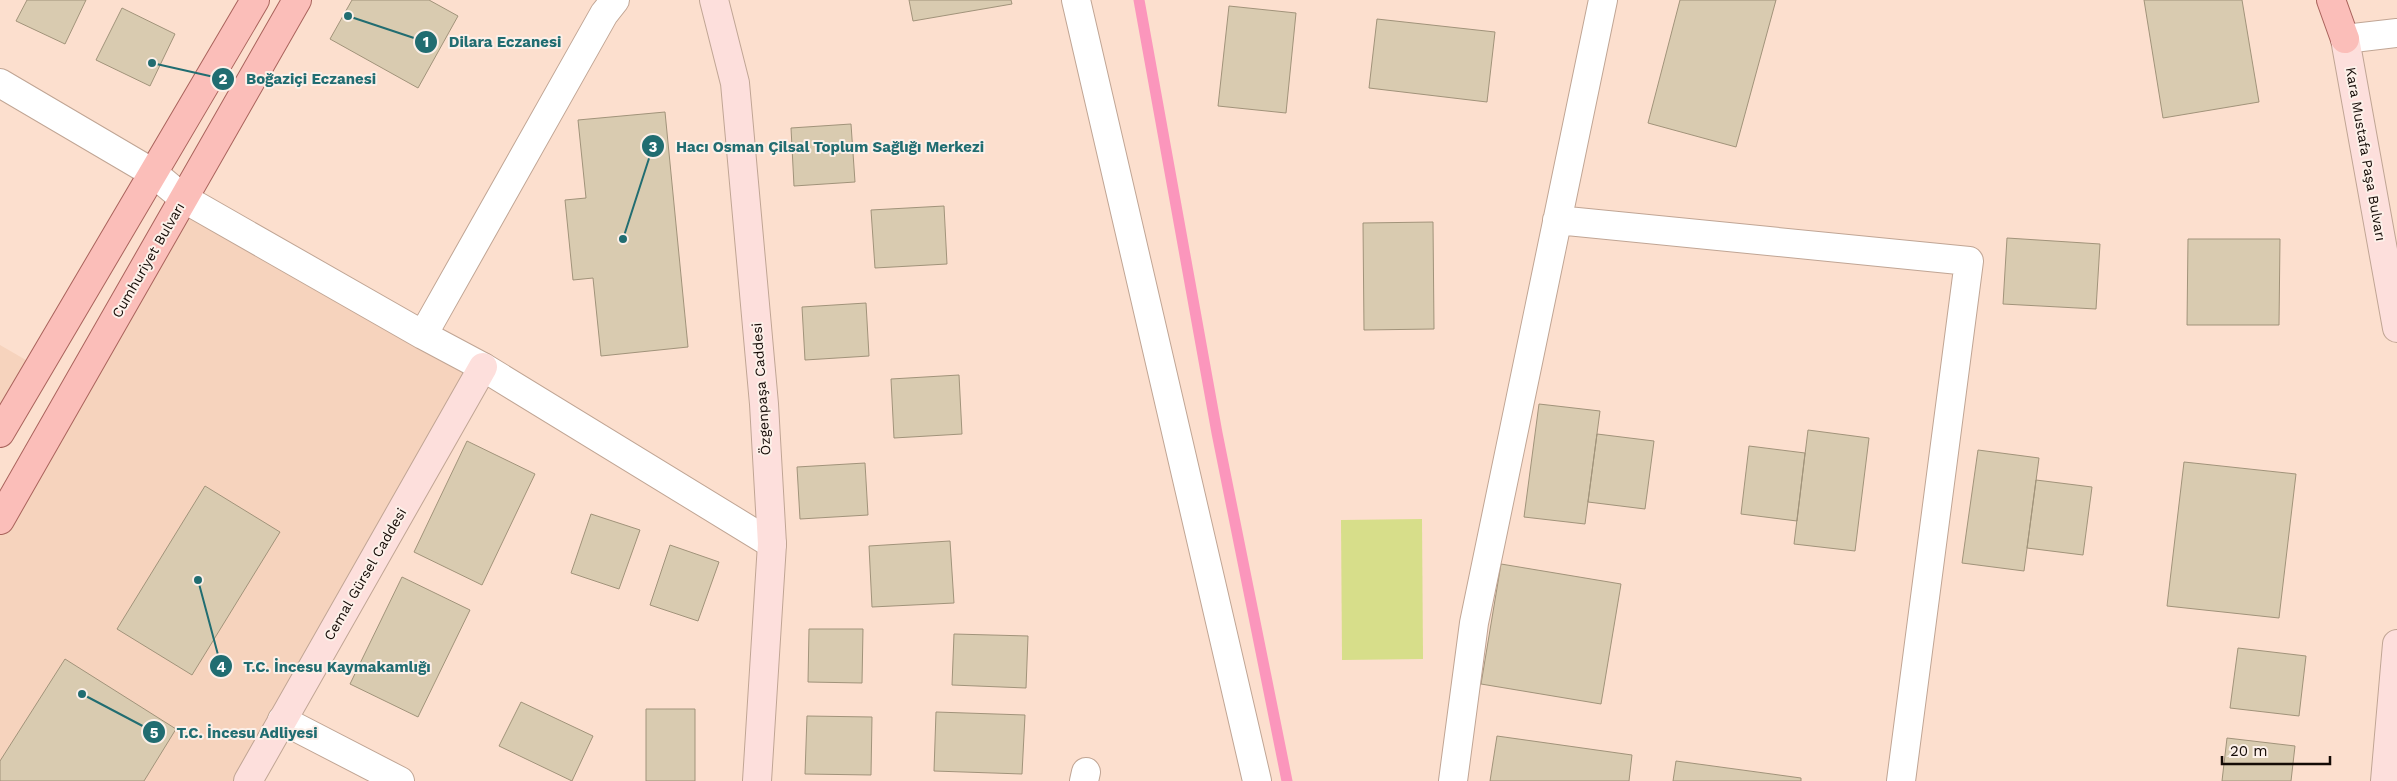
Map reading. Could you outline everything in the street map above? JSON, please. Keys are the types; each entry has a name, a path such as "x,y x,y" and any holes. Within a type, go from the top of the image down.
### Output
{"main road":[{"path":"0,433 255,0"},
{"name":"Cumhuriyet Bulvarı","path":"0,520 182,198 297,0"},
{"name":"Özgenpaşa Caddesi","path":"714,0 735,83 764,404 772,544 757,781"},
{"path":"2331,0 2345,39"},
{"path":"2337,0 2345,39"},
{"name":"Kara Mustafa Paşa Bulvarı","path":"2345,39 2397,328"},
{"name":"Cemal Gürsel Caddesi","path":"248,781 482,367"},
{"path":"2385,781 2397,644"}],"street":[{"path":"423,335 604,14 615,0"},
{"path":"1076,0 1257,781"},
{"path":"1453,781 1474,623 1602,0"},
{"path":"2345,39 2397,33"},
{"path":"0,83 153,173 182,198 482,367 772,544"},
{"path":"1557,220 1969,261 1901,781"},
{"path":"282,720 400,781"}],"shaded area":[{"path":"183,198 483,367 248,781 0,781 0,520"},
{"path":"0,345 38,367 0,433"}],"green space":[{"path":"1422,519 1423,659 1342,660 1341,520"}],"building":[{"path":"27,0 86,0 65,44 16,21"},
{"path":"352,0 429,0 458,16 418,88 330,39"},
{"path":"909,0 1011,0 1012,4 913,21"},
{"path":"1680,0 1776,0 1736,147 1648,123"},
{"path":"2144,0 2242,0 2259,102 2163,118"},
{"path":"1229,6 1296,13 1286,113 1218,106"},
{"path":"122,8 175,34 150,86 96,60"},
{"path":"1377,19 1495,32 1487,102 1369,88"},
{"path":"665,112 688,347 601,356 593,278 573,280 565,200 586,198 578,120"},
{"path":"851,124 855,182 794,186 791,128"},
{"path":"944,206 947,264 875,268 871,210"},
{"path":"1433,222 1434,329 1364,330 1363,223"},
{"path":"2007,238 2100,244 2096,309 2003,304"},
{"path":"2188,239 2280,239 2279,325 2187,325"},
{"path":"866,303 869,356 805,360 802,307"},
{"path":"959,375 962,434 894,438 891,379"},
{"path":"1539,404 1600,411 1585,524 1524,517"},
{"path":"1808,430 1869,438 1855,551 1794,544"},
{"path":"1597,434 1654,441 1645,509 1588,502"},
{"path":"467,441 535,474 482,585 414,552"},
{"path":"1749,446 1805,453 1797,521 1741,514"},
{"path":"1978,450 2039,458 2024,571 1962,563"},
{"path":"2184,462 2296,474 2279,618 2167,606"},
{"path":"865,463 868,515 800,519 797,467"},
{"path":"2036,480 2092,487 2083,555 2027,548"},
{"path":"205,486 280,532 192,675 117,629"},
{"path":"591,514 640,530 619,589 571,573"},
{"path":"950,541 954,603 872,607 869,546"},
{"path":"670,545 719,562 698,621 650,605"},
{"path":"1501,564 1621,584 1601,704 1481,684"},
{"path":"402,577 470,610 418,717 350,684"},
{"path":"809,629 863,629 862,683 808,682"},
{"path":"954,634 1028,636 1026,688 952,685"},
{"path":"2238,648 2306,656 2299,716 2230,708"},
{"path":"65,659 176,729 144,781 0,781 0,761"},
{"path":"521,702 593,736 572,781 499,746"},
{"path":"646,709 695,709 695,781 646,781"},
{"path":"936,712 1025,715 1022,774 934,771"},
{"path":"807,716 872,717 871,775 805,774"},
{"path":"1497,736 1632,755 1629,781 1490,781"},
{"path":"2227,738 2295,746 2291,781 2222,781"},
{"path":"1676,761 1801,778 1801,781 1673,781"}],"waterway":[{"path":"1139,0 1217,433 1287,781"}],"place":[{"name":"Dilara Eczanesi","path":"348,16"},
{"name":"Boğaziçi Eczanesi","path":"152,63"},
{"name":"Hacı Osman Çilsal Toplum Sağlığı Merkezi","path":"623,239"},
{"name":"T.C. İncesu Kaymakamlığı","path":"198,580"},
{"name":"T.C. İncesu Adliyesi","path":"82,694"}]}
